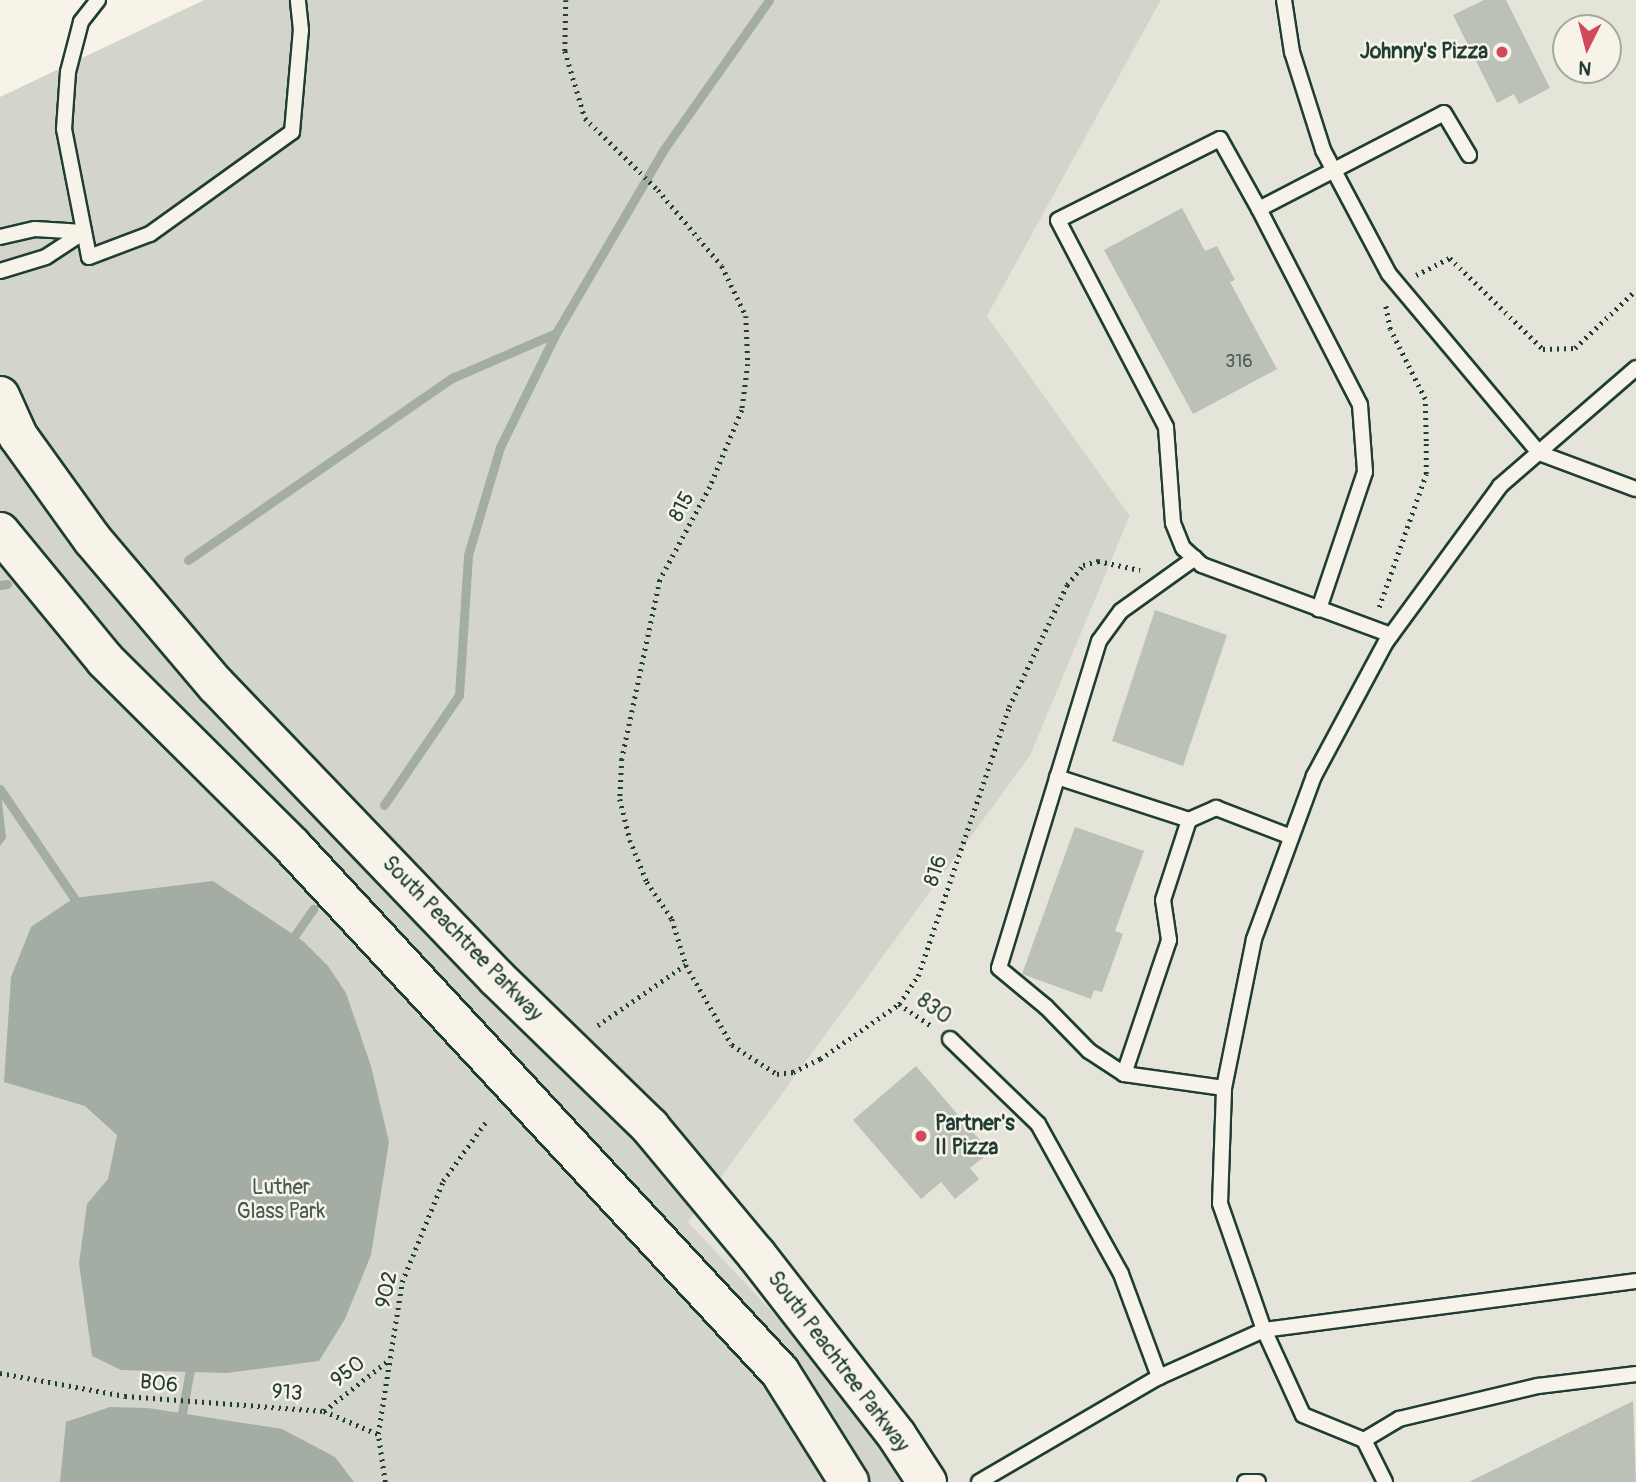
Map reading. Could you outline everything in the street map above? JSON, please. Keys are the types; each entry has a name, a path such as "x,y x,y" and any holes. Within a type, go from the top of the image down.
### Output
{"main road":[{"name":"South Peachtree Parkway","path":"0,396 18,436 92,539 198,664 497,978 650,1126 764,1264 897,1436 926,1482"},
{"path":"0,532 105,660 293,847 780,1372 849,1482"}],"lane":[{"path":"98,0 81,22 68,72 64,130 89,257 150,234 292,132 301,30 298,0"},
{"path":"1284,0 1292,52 1323,150 1389,274 1539,453 1636,489"},
{"path":"1259,209 1335,172 1444,113 1469,155"},
{"path":"1319,609 1365,472 1360,405 1220,139 1058,220 1166,427 1172,523 1183,548 1195,558 1319,609 1391,635"},
{"path":"0,237 35,229 84,232"},
{"path":"0,271 46,257 84,232"},
{"path":"1385,1482 1364,1440 1304,1415 1264,1330 1220,1203 1224,1088 1254,939 1314,776 1391,635 1500,486 1636,368"},
{"path":"1195,558 1121,611 1099,641 999,968 1046,1007 1089,1051 1124,1074 1224,1088"},
{"path":"1057,777 1189,820 1216,808 1291,837"},
{"path":"1124,1074 1169,940 1163,900 1189,820"},
{"path":"950,1040 1038,1124 1121,1274 1159,1377"},
{"path":"979,1482 1159,1377 1264,1330 1636,1281"},
{"path":"1364,1440 1399,1419 1525,1389 1636,1374"},
{"path":"1245,1482 1258,1482"}],"path":[{"name":"815","path":"566,0 565,51 585,118 704,242 722,267 746,316 748,364 742,410 710,487 660,580 622,759 620,799 630,839 647,882 672,919 686,965"},
{"name":"816","path":"686,965 732,1045 777,1073 793,1072 820,1059 899,1003 918,976 1009,707 1067,585 1083,565 1098,561 1169,577"},
{"path":"596,1027 686,965"},
{"name":"830","path":"899,1003 950,1040"},
{"name":"902","path":"385,1482 378,1434 402,1282 443,1181 485,1123"},
{"name":"950","path":"324,1411 391,1358"},
{"name":"B06","path":"0,1373 125,1396 190,1403"},
{"name":"913","path":"190,1403 324,1411 378,1434"}],"shaded area":[{"path":"1161,0 1636,0 1636,1482 915,1482 782,1322 688,1222 1030,756 1130,517 987,316"},
{"path":"0,784 6,838 0,846"},
{"path":"213,881 303,941 328,966 346,993 371,1066 389,1142 371,1255 345,1319 319,1361 226,1373 121,1370 92,1356 79,1263 87,1204 108,1179 117,1135 85,1106 4,1082 11,977 31,927 74,898"},
{"path":"110,1407 148,1408 282,1429 335,1457 354,1482 60,1482 66,1422"}],"green space":[{"name":"Luther Glass Park","path":"204,0 1161,0 987,316 1130,516 1030,756 688,1222 782,1322 915,1482 0,1482 0,97"}],"building":[{"name":"Johnny's Pizza","path":"1484,0 1506,0 1550,88 1519,104 1514,94 1497,103 1453,15"},
{"path":"1182,208 1205,251 1217,246 1235,280 1230,282 1277,369 1193,414 1104,250"},
{"path":"1155,610 1227,635 1183,766 1112,741"},
{"path":"1075,827 1144,851 1115,931 1123,934 1102,992 1094,990 1091,999 1022,974"},
{"name":"Partner's II Pizza","path":"916,1066 990,1152 970,1168 979,1179 955,1199 941,1182 921,1199 853,1120"},
{"path":"1633,1401 1636,1482 1469,1482"}],"waterway":[{"path":"384,805 459,695 468,555 500,447 556,333 664,149 769,0"},
{"path":"188,560 452,378 556,333"},
{"path":"0,585 7,584"},
{"path":"0,789 74,898"},
{"path":"295,935 313,909"},
{"path":"182,1413 190,1370"}],"place":[{"name":"Johnny's Pizza","path":"1502,52"},
{"name":"Partner's II Pizza","path":"921,1136"}]}
